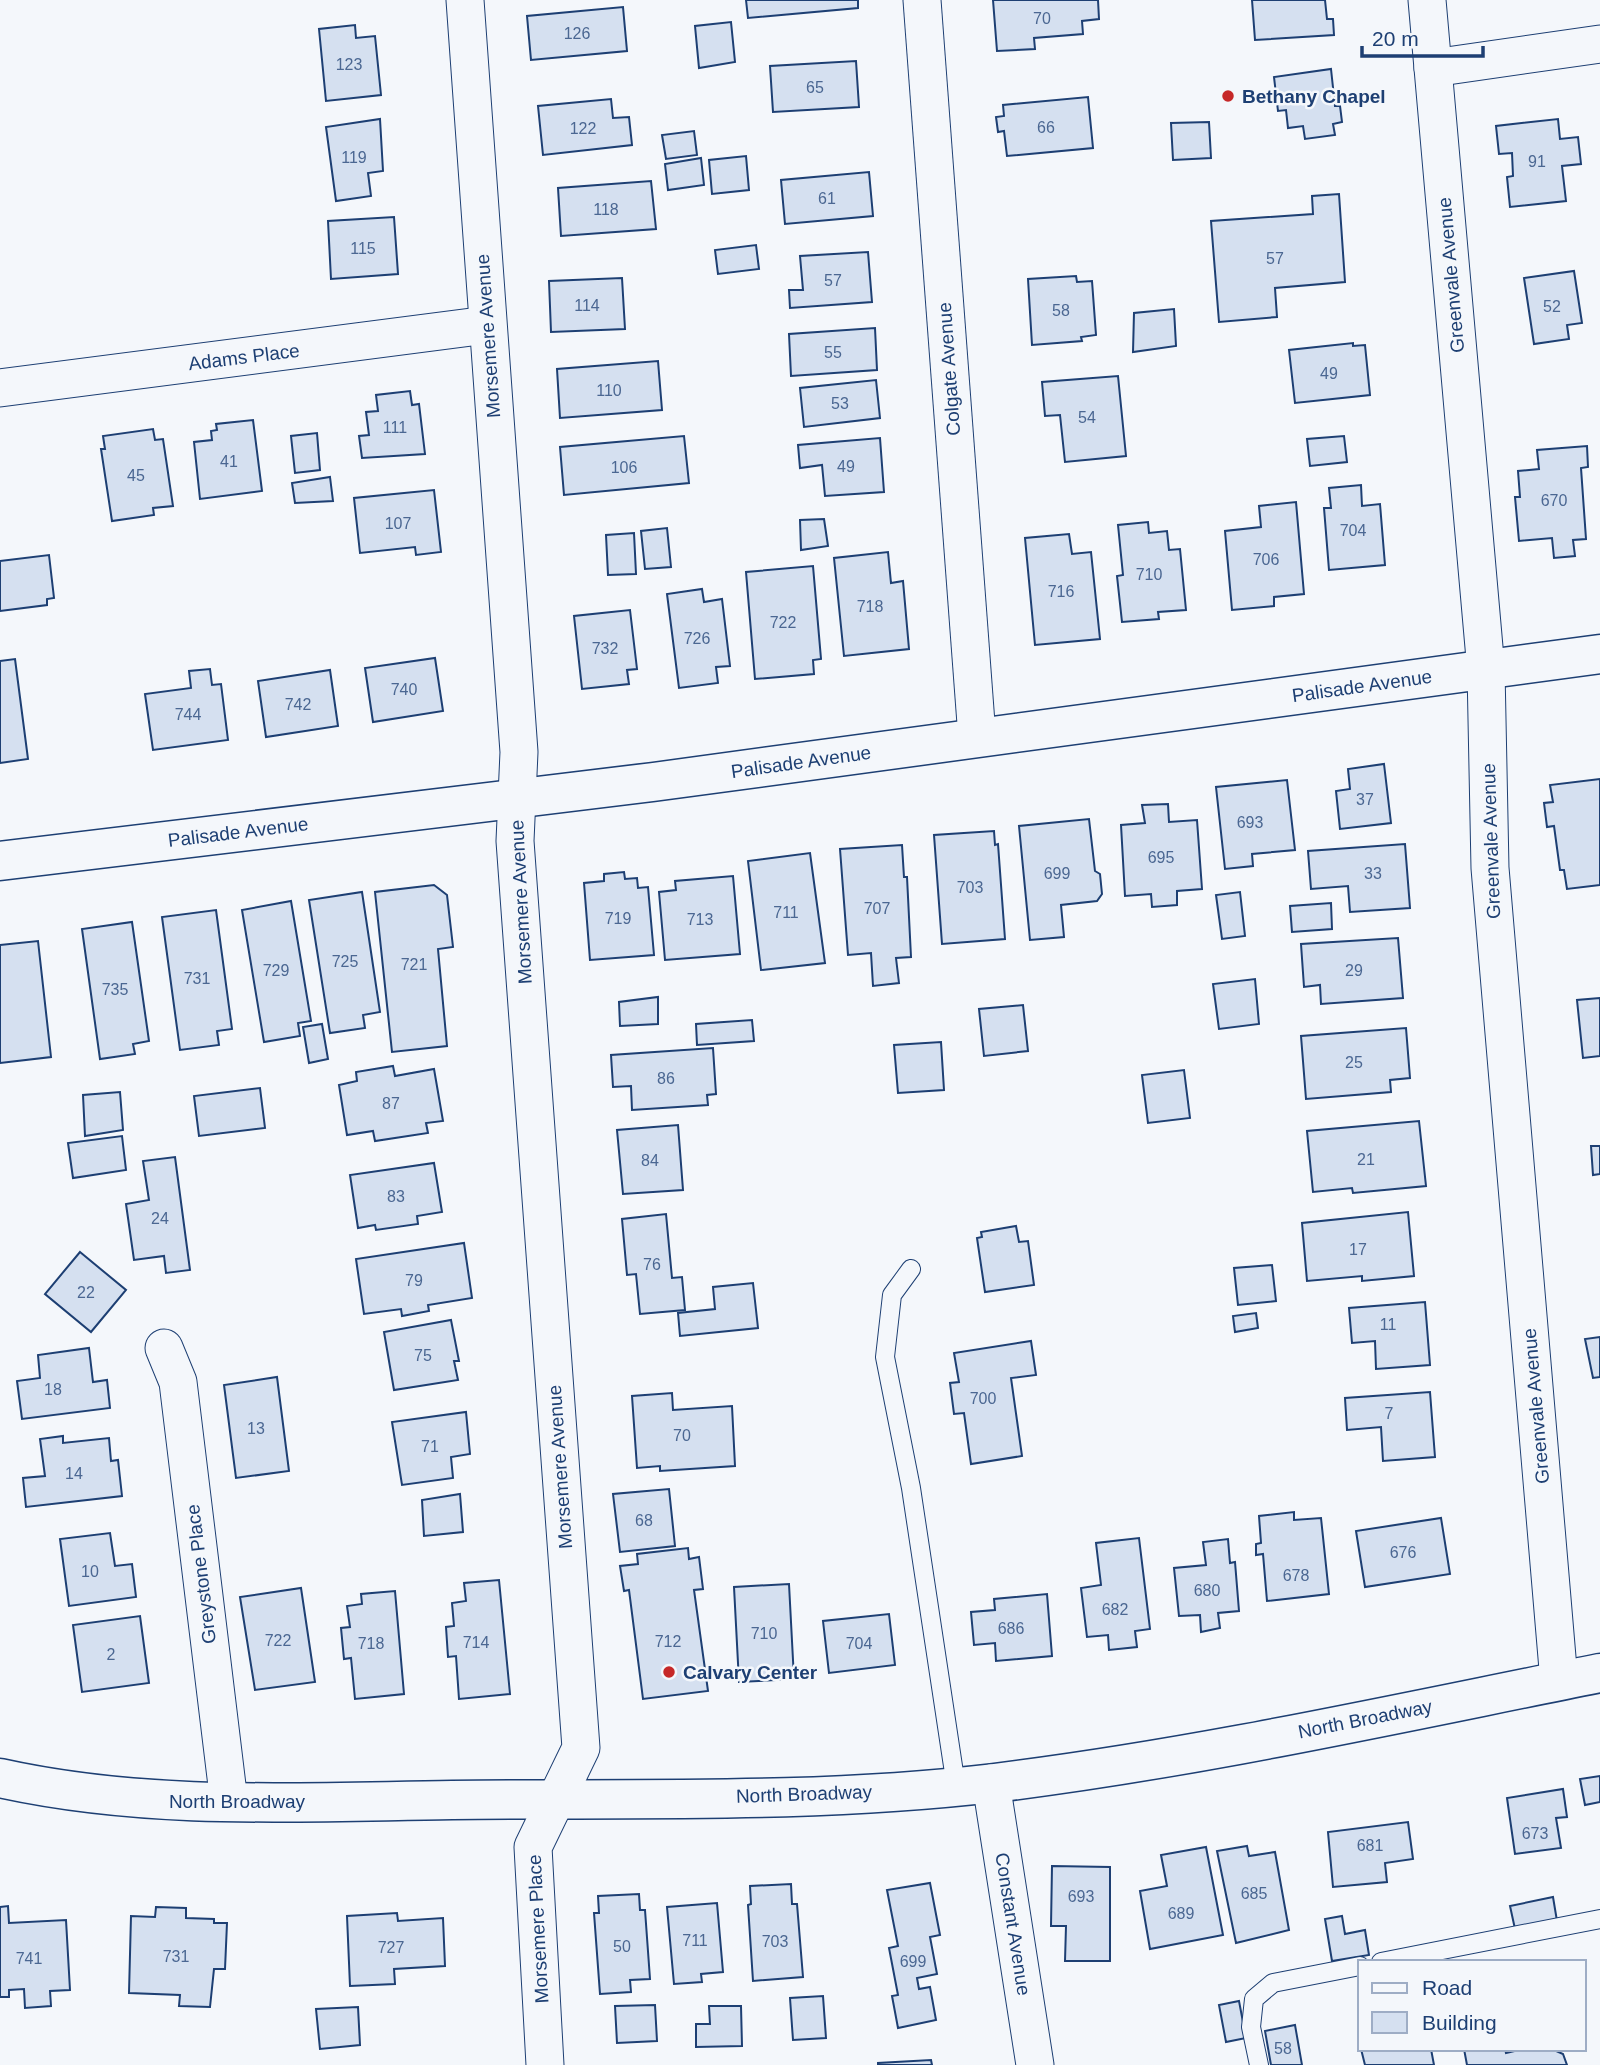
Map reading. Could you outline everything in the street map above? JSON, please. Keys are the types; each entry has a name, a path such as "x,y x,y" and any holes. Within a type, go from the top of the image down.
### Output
{"street":[{"name":"Morsemere Avenue","path":"465,0 519,752 515,841 581,1748 558,1799"},
{"name":"Colgate Avenue","path":"922,0 977,737"},
{"name":"Greenvale Avenue","path":"1427,0 1486,670 1490,868 1559,1681"},
{"path":"1433,68 1600,44"},
{"name":"Adams Place","path":"0,388 487,326"},
{"name":"Palisade Avenue","path":"0,861 517,799 1600,654"},
{"name":"Greystone Place","path":"164,1348 178,1382 229,1802"},
{"name":"North Broadway","path":"0,1778 125,1800 229,1802 797,1797 974,1785 1165,1759 1600,1673"},
{"name":"Constant Avenue","path":"974,1785 1035,2065"},
{"name":"Morsemere Place","path":"545,2065 533,1847 558,1799"}],"lane":[{"path":"911,1269 892,1295 885,1357 974,1785"},
{"path":"1391,1960 1600,1919"},
{"path":"1259,2065 1251,2027 1254,1999 1273,1983 1358,1966"}],"building":[{"path":"746,0 858,0 858,8 748,18"},
{"path":"993,0 1098,0 1099,19 1082,21 1083,34 1034,38 1035,49 997,51"},
{"path":"1252,0 1325,0 1327,19 1333,19 1334,35 1255,40"},
{"path":"623,7 627,51 531,60 527,16"},
{"path":"731,22 735,62 699,68 695,26"},
{"path":"355,25 356,38 375,36 381,95 326,101 319,29"},
{"path":"856,61 859,107 773,112 770,66"},
{"path":"1331,69 1335,106 1340,106 1342,122 1333,124 1335,135 1305,139 1303,126 1288,128 1286,110 1278,111 1274,77"},
{"path":"1088,97 1093,148 1007,156 1004,131 998,132 996,117 1004,116 1003,105"},
{"path":"611,99 613,118 629,117 632,145 543,155 538,106"},
{"path":"380,119 383,171 368,173 371,196 336,201 326,127"},
{"path":"1558,119 1560,139 1578,137 1581,164 1562,166 1566,201 1510,207 1507,177 1513,176 1512,153 1499,154 1496,126"},
{"path":"1209,122 1211,158 1173,160 1171,123"},
{"path":"694,131 697,155 666,159 662,135"},
{"path":"746,156 749,190 712,194 709,160"},
{"path":"701,158 704,185 668,190 665,164"},
{"path":"869,172 873,216 785,224 781,180"},
{"path":"651,181 656,229 561,236 558,188"},
{"path":"1339,194 1345,282 1275,288 1277,317 1219,322 1211,221 1313,214 1312,196"},
{"path":"394,217 398,274 331,279 328,221"},
{"path":"756,245 759,269 718,274 715,250"},
{"path":"868,252 872,302 790,308 789,290 803,290 800,256"},
{"path":"1574,271 1582,323 1567,325 1569,339 1534,344 1524,278"},
{"path":"1076,276 1077,282 1092,281 1096,335 1081,337 1082,341 1032,345 1028,279"},
{"path":"622,278 625,329 551,332 549,281"},
{"path":"1174,309 1176,346 1133,352 1134,313"},
{"path":"875,328 877,370 791,376 789,334"},
{"path":"1353,343 1353,346 1365,345 1370,395 1295,403 1289,350"},
{"path":"658,361 662,410 560,418 557,369"},
{"path":"1118,376 1126,456 1065,462 1060,415 1045,416 1042,382"},
{"path":"876,380 880,418 804,427 800,388"},
{"path":"410,391 412,405 419,404 425,454 362,458 359,436 369,435 366,412 378,411 376,395"},
{"path":"253,420 262,491 200,499 194,442 212,440 211,431 217,430 216,424"},
{"path":"153,429 155,440 163,439 173,506 153,508 154,515 112,521 101,449 105,449 103,436"},
{"path":"317,433 320,470 295,473 291,436"},
{"path":"684,436 689,483 564,495 560,447"},
{"path":"1344,436 1347,462 1310,466 1307,439"},
{"path":"880,438 884,492 825,496 822,465 800,468 798,445"},
{"path":"1587,446 1588,467 1581,468 1586,539 1573,540 1575,556 1554,558 1552,538 1519,541 1515,497 1520,497 1518,471 1539,469 1537,450"},
{"path":"330,477 333,501 295,503 292,483"},
{"path":"1361,485 1362,506 1380,504 1385,565 1329,570 1324,508 1331,508 1329,488"},
{"path":"434,490 441,552 416,555 415,547 360,553 354,498"},
{"path":"1296,502 1304,594 1274,597 1274,606 1232,610 1225,531 1261,527 1259,506"},
{"path":"824,519 828,546 801,550 800,520"},
{"path":"1148,522 1149,533 1167,531 1169,550 1180,549 1186,610 1158,612 1159,619 1122,622 1117,576 1123,575 1118,525"},
{"path":"667,528 671,567 645,569 641,531"},
{"path":"634,533 636,574 608,575 606,535"},
{"path":"1069,534 1072,554 1091,552 1100,639 1035,645 1025,538"},
{"path":"888,552 891,583 903,581 909,649 844,656 834,558"},
{"path":"49,555 54,598 47,599 47,605 0,611 0,561"},
{"path":"813,566 821,659 813,660 814,674 755,679 746,572"},
{"path":"702,589 704,602 722,599 730,666 716,667 718,683 679,688 667,594"},
{"path":"630,610 637,669 627,670 629,684 582,689 574,616"},
{"path":"435,658 443,711 373,722 365,668"},
{"path":"15,659 28,759 0,763 0,661"},
{"path":"210,669 212,685 221,684 228,740 153,750 145,694 191,688 189,671"},
{"path":"330,670 338,726 266,737 258,681"},
{"path":"1384,764 1391,823 1340,829 1336,791 1350,789 1348,769"},
{"path":"1600,779 1600,885 1567,889 1564,870 1560,870 1554,826 1547,827 1544,803 1553,802 1550,785"},
{"path":"1287,780 1295,850 1252,854 1253,866 1225,869 1216,787"},
{"path":"1168,804 1169,822 1197,820 1202,889 1177,891 1177,905 1152,907 1151,894 1125,896 1121,825 1145,823 1142,805"},
{"path":"1089,819 1095,871 1100,874 1102,894 1097,901 1061,905 1064,937 1030,940 1019,826"},
{"path":"994,831 995,845 998,844 1005,939 942,944 934,835"},
{"path":"1405,844 1410,908 1350,912 1348,886 1311,889 1308,851"},
{"path":"902,845 904,877 907,877 911,957 896,958 899,983 873,986 871,953 848,955 840,849"},
{"path":"810,853 825,963 761,970 748,861"},
{"path":"624,872 625,879 637,878 638,888 648,887 654,955 590,960 584,883 604,881 604,874"},
{"path":"733,876 740,954 665,960 659,892 676,890 675,881"},
{"path":"434,885 447,895 453,947 438,949 447,1046 392,1052 375,892"},
{"path":"362,892 380,1012 363,1015 365,1028 330,1033 309,900"},
{"path":"1240,892 1245,936 1222,939 1216,895"},
{"path":"291,901 311,1021 298,1023 300,1036 264,1042 242,910"},
{"path":"1331,903 1332,929 1292,932 1290,906"},
{"path":"216,910 232,1029 217,1031 219,1045 180,1050 162,917"},
{"path":"132,922 149,1041 133,1044 135,1054 100,1059 82,929"},
{"path":"1398,938 1403,998 1321,1004 1320,985 1304,987 1301,944"},
{"path":"38,941 51,1057 0,1063 0,945"},
{"path":"1255,979 1259,1024 1219,1029 1213,984"},
{"path":"658,997 658,1024 620,1026 619,1002"},
{"path":"1600,998 1600,1056 1583,1058 1577,1000"},
{"path":"1023,1005 1028,1051 984,1056 979,1009"},
{"path":"752,1020 754,1041 697,1045 696,1024"},
{"path":"322,1024 328,1059 309,1063 303,1027"},
{"path":"1406,1028 1410,1078 1390,1080 1391,1092 1306,1099 1301,1036"},
{"path":"941,1042 944,1090 898,1093 894,1045"},
{"path":"713,1048 716,1094 707,1095 708,1105 632,1110 631,1086 613,1087 611,1055"},
{"path":"393,1066 395,1076 434,1069 443,1121 426,1123 428,1133 375,1141 373,1131 347,1135 339,1085 357,1081 356,1072"},
{"path":"1184,1070 1190,1118 1148,1123 1142,1075"},
{"path":"260,1088 265,1128 199,1136 194,1096"},
{"path":"120,1092 123,1130 85,1136 83,1095"},
{"path":"1419,1121 1426,1186 1353,1193 1352,1188 1313,1192 1307,1131"},
{"path":"678,1125 683,1190 623,1194 617,1130"},
{"path":"122,1136 126,1170 73,1178 68,1143"},
{"path":"1591,1146 1600,1146 1600,1174 1593,1175"},
{"path":"175,1157 190,1270 166,1273 164,1256 134,1260 126,1204 149,1200 143,1161"},
{"path":"434,1163 442,1212 417,1216 418,1224 376,1230 375,1225 358,1228 350,1175"},
{"path":"1408,1212 1414,1276 1362,1281 1362,1276 1307,1281 1302,1223"},
{"path":"666,1214 672,1278 682,1277 685,1310 640,1314 636,1274 627,1275 622,1219"},
{"path":"1016,1226 1019,1242 1028,1241 1034,1285 985,1292 977,1238 982,1237 981,1232"},
{"path":"464,1243 472,1298 428,1305 429,1311 402,1316 401,1309 364,1314 356,1259"},
{"path":"80,1252 126,1290 91,1332 45,1294"},
{"path":"1272,1265 1276,1301 1238,1305 1234,1268"},
{"path":"753,1283 758,1328 680,1336 678,1313 715,1309 713,1287"},
{"path":"1425,1302 1430,1365 1376,1369 1375,1341 1352,1343 1349,1308"},
{"path":"1256,1313 1258,1328 1235,1332 1233,1316"},
{"path":"451,1320 459,1361 454,1361 458,1380 394,1390 384,1332"},
{"path":"1600,1337 1600,1377 1593,1378 1585,1339"},
{"path":"1031,1341 1036,1375 1011,1378 1022,1456 971,1464 964,1413 954,1414 950,1383 959,1382 954,1353"},
{"path":"89,1348 93,1382 107,1380 110,1408 22,1419 17,1381 40,1378 38,1355"},
{"path":"277,1377 289,1471 236,1478 224,1385"},
{"path":"1430,1392 1435,1457 1383,1461 1381,1427 1347,1430 1345,1398"},
{"path":"672,1393 673,1410 732,1406 735,1466 660,1471 660,1466 637,1468 632,1396"},
{"path":"466,1412 470,1454 451,1457 453,1478 402,1485 392,1422"},
{"path":"63,1436 63,1443 109,1438 111,1461 118,1460 122,1496 26,1507 23,1478 45,1476 40,1439"},
{"path":"669,1489 675,1546 620,1552 613,1494"},
{"path":"460,1494 463,1532 424,1536 422,1500"},
{"path":"1294,1512 1294,1520 1321,1518 1329,1594 1267,1601 1263,1554 1256,1555 1256,1544 1261,1543 1259,1516"},
{"path":"1441,1518 1450,1574 1365,1587 1356,1531"},
{"path":"110,1533 115,1566 132,1564 136,1597 69,1606 60,1539"},
{"path":"1139,1538 1150,1629 1135,1631 1137,1647 1109,1650 1108,1635 1087,1637 1081,1588 1101,1585 1096,1543"},
{"path":"1228,1539 1230,1563 1235,1562 1239,1611 1218,1613 1220,1628 1201,1632 1200,1615 1179,1616 1174,1568 1206,1565 1203,1542"},
{"path":"688,1548 689,1559 699,1557 703,1589 694,1590 708,1691 643,1699 629,1590 624,1591 620,1566 638,1564 637,1554"},
{"path":"499,1580 510,1694 459,1699 456,1656 448,1657 446,1627 454,1626 452,1603 466,1601 464,1583"},
{"path":"789,1584 794,1679 739,1682 734,1587"},
{"path":"301,1588 315,1682 255,1690 240,1597"},
{"path":"395,1591 404,1694 355,1699 351,1658 344,1659 341,1628 350,1627 347,1606 362,1604 361,1594"},
{"path":"1047,1594 1052,1656 996,1661 995,1643 974,1645 971,1612 995,1610 994,1599"},
{"path":"889,1614 895,1665 829,1673 823,1621"},
{"path":"140,1616 149,1683 82,1692 73,1625"},
{"path":"1600,1776 1600,1802 1585,1805 1580,1779"},
{"path":"1563,1789 1567,1817 1556,1818 1561,1848 1515,1854 1507,1798"},
{"path":"1408,1822 1413,1859 1385,1863 1387,1882 1333,1887 1328,1832"},
{"path":"1247,1846 1249,1856 1275,1852 1289,1930 1236,1943 1217,1851"},
{"path":"1206,1847 1223,1935 1150,1949 1140,1891 1167,1886 1161,1855"},
{"path":"1052,1866 1110,1867 1110,1961 1065,1961 1066,1926 1051,1926"},
{"path":"930,1883 940,1935 930,1937 937,1974 917,1978 919,1989 930,1987 936,2020 898,2028 892,1996 898,1995 889,1948 898,1946 887,1890"},
{"path":"791,1884 792,1904 797,1904 803,1977 753,1981 748,1905 751,1904 750,1886"},
{"path":"639,1894 640,1910 645,1910 650,1979 630,1980 631,1992 600,1994 594,1913 599,1913 598,1896"},
{"path":"1553,1897 1557,1921 1515,1929 1510,1906"},
{"path":"717,1903 723,1972 701,1974 702,1982 674,1984 667,1907"},
{"path":"8,1906 9,1923 66,1920 70,1990 50,1991 51,2006 25,2008 24,1989 9,1990 9,1997 0,1997 0,1907"},
{"path":"156,1907 186,1908 186,1918 214,1919 214,1923 227,1923 225,1969 214,1969 210,2007 179,2006 180,1995 129,1993 131,1916 155,1917"},
{"path":"397,1913 398,1921 443,1918 445,1966 394,1969 395,1984 350,1986 347,1916"},
{"path":"1342,1916 1345,1934 1365,1930 1369,1955 1332,1961 1325,1919"},
{"path":"823,1996 826,2038 793,2040 790,1998"},
{"path":"1239,2001 1246,2038 1226,2042 1219,2005"},
{"path":"655,2005 657,2041 617,2043 615,2006"},
{"path":"709,2006 741,2006 742,2046 696,2047 696,2024 710,2024"},
{"path":"358,2007 360,2045 320,2049 316,2009"},
{"path":"1295,2025 1302,2065 1271,2065 1265,2031"},
{"path":"1362,2051 1431,2051 1434,2065 1365,2065"},
{"path":"1464,2051 1556,2051 1563,2054 1567,2065 1467,2065"},
{"path":"931,2060 932,2065 878,2065 878,2063"}],"place":[{"name":"Bethany Chapel","path":"1228,96"},
{"name":"Calvary Center","path":"669,1672"}]}
